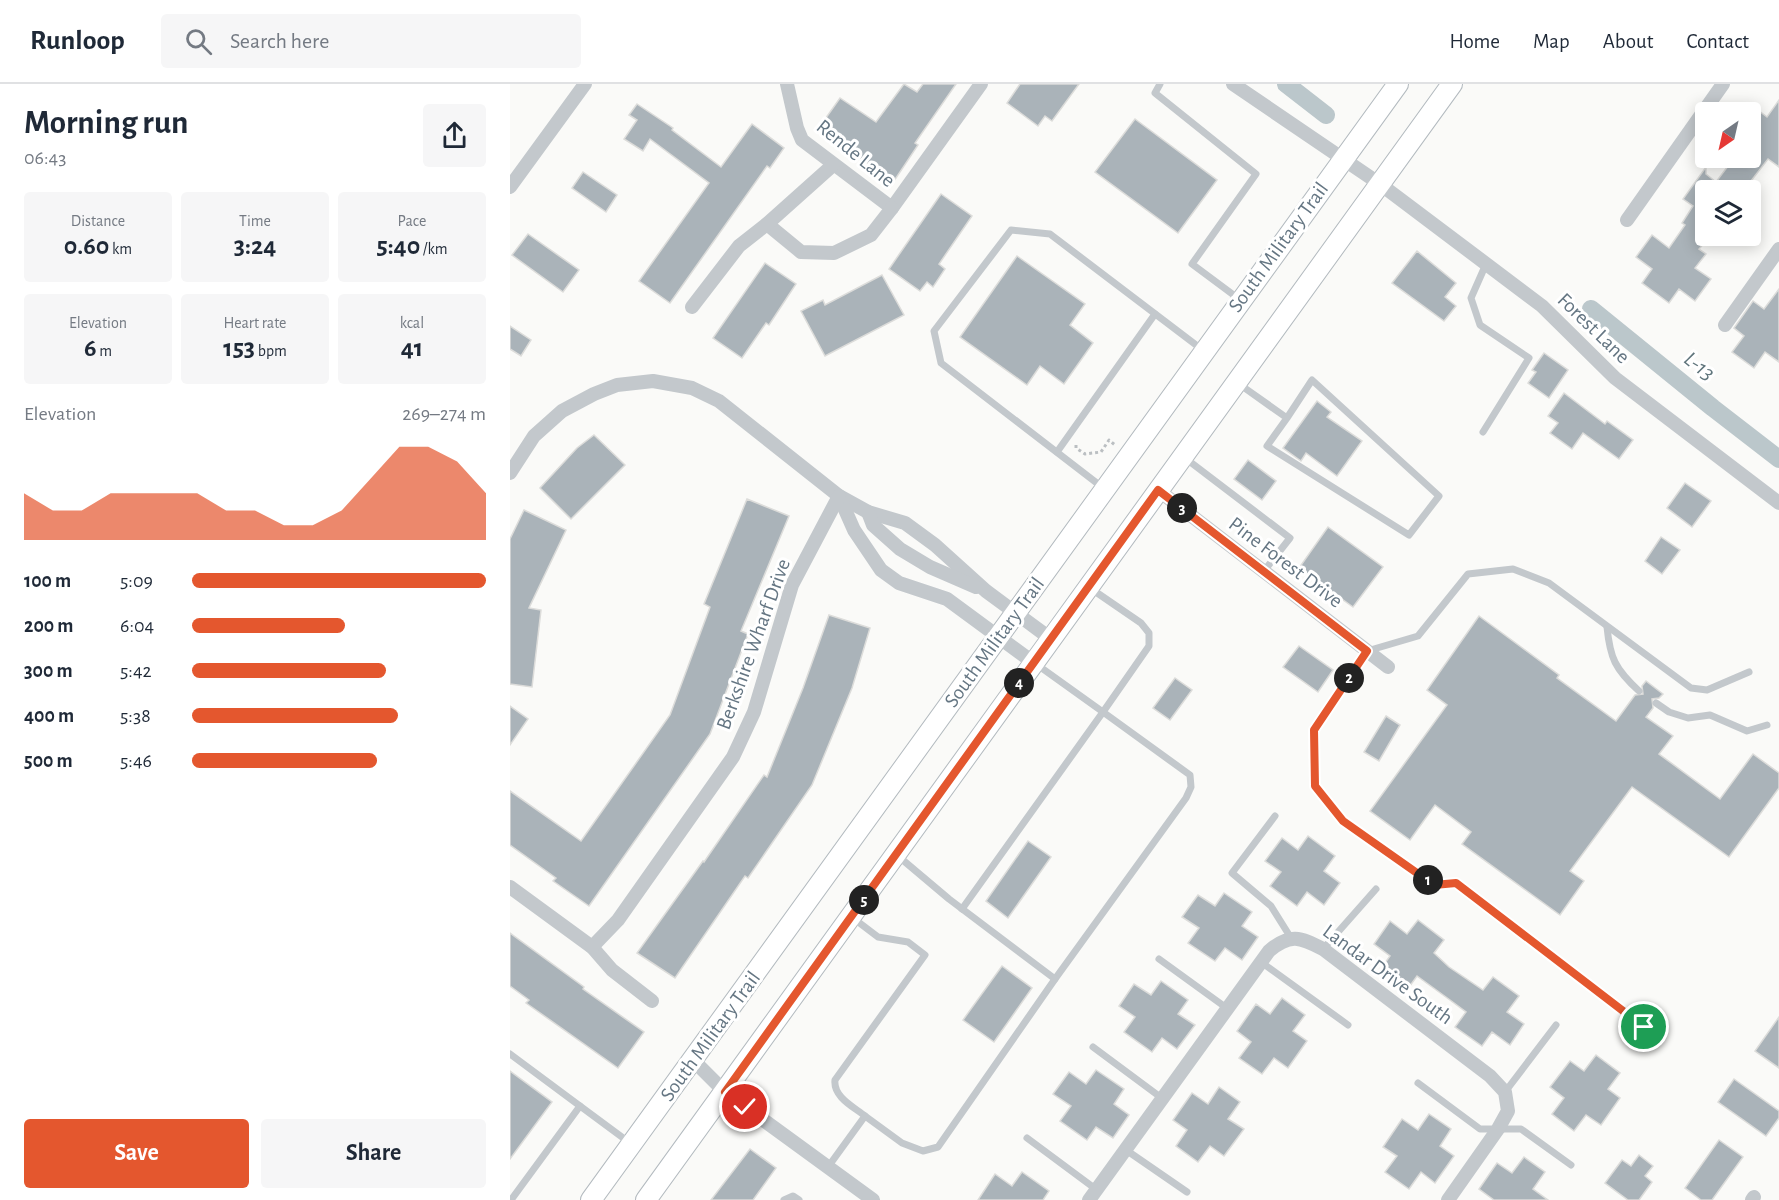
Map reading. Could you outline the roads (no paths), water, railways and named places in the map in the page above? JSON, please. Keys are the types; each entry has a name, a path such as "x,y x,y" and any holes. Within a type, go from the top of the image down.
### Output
{"main road":[{"name":"South Military Trail","path":"591,1200 1342,158 1398,84"},
{"path":"646,1200 1452,84"}],"street":[{"path":"510,187 585,84"},
{"name":"Rende Lane","path":"787,84 802,140 892,208 981,84"},
{"name":"Forest Lane","path":"1233,84 1380,184 1542,306 1615,378 1779,502"},
{"path":"1627,220 1723,84"},
{"path":"692,307 739,246 833,165"},
{"path":"767,224 801,252 834,253 872,235 892,208"},
{"path":"1725,326 1779,249"},
{"path":"510,473 534,436 562,411 594,394 617,385 653,381 692,388 719,401 839,496 868,512 905,523 935,545 986,591 1051,639"},
{"name":"Pine Forest Drive","path":"1158,490 1388,667"},
{"path":"839,496 854,530 881,570 899,583 947,599 1034,663"},
{"name":"Berkshire Wharf Drive","path":"592,947 618,920 734,757 754,712 792,585 839,496"},
{"path":"868,512 873,525 900,549 930,567 986,591"},
{"path":"866,547 886,536"},
{"path":"510,887 592,947 612,970 652,1001"},
{"name":"Landar Drive South","path":"1093,1195 1261,962 1279,943 1291,938 1304,939 1323,949 1491,1076 1505,1092"},
{"path":"693,1060 725,1092 873,1200"},
{"path":"1448,1200 1508,1111 1505,1092"}],"lane":[{"path":"1160,84 1155,93 1256,174 1192,264 1240,300"},
{"path":"1105,489 941,363 934,331 1011,230 1050,234 1203,351"},
{"path":"1483,432 1529,358 1480,325 1471,298 1486,264"},
{"path":"1057,452 1155,314"},
{"path":"1312,380 1438,496 1409,535 1267,446 1287,418 1312,380"},
{"path":"1237,382 1287,418"},
{"path":"1183,456 1290,538 1264,571"},
{"path":"1644,1027 1456,883 1434,885 1343,821 1315,786 1314,730 1367,651 1418,636 1467,574 1513,569 1549,583 1691,688 1707,690 1749,672"},
{"path":"962,909 1149,646 1149,633 1141,623 1089,587"},
{"path":"1607,627 1610,654 1626,679 1639,691"},
{"path":"851,917 878,937 908,942 925,955 835,1080 834,1087 837,1094 902,1143 923,1151 938,1147 1055,979 1186,798 1191,787 1190,776 1034,663"},
{"path":"1656,703 1670,712 1688,718 1710,715 1747,731 1767,724"},
{"path":"1275,816 1232,873 1271,906 1291,938"},
{"path":"896,855 962,909 1055,979"},
{"path":"1323,949 1376,889"},
{"path":"1159,959 1228,1009"},
{"path":"1261,962 1348,1025"},
{"path":"1505,1092 1556,1025"},
{"path":"1093,1047 1163,1099"},
{"path":"510,1054 632,1144"},
{"path":"1418,1083 1479,1129 1521,1129 1570,1165"},
{"path":"511,1200 580,1106"},
{"path":"828,1167 865,1116"},
{"path":"1027,1138 1093,1195"},
{"path":"1126,1150 1187,1192"},
{"path":"784,1200 793,1196 799,1200"}],"waterway":[{"name":"L-13","path":"1286,84 1326,115"},
{"name":"L-13","path":"1591,309 1779,459"}]}
